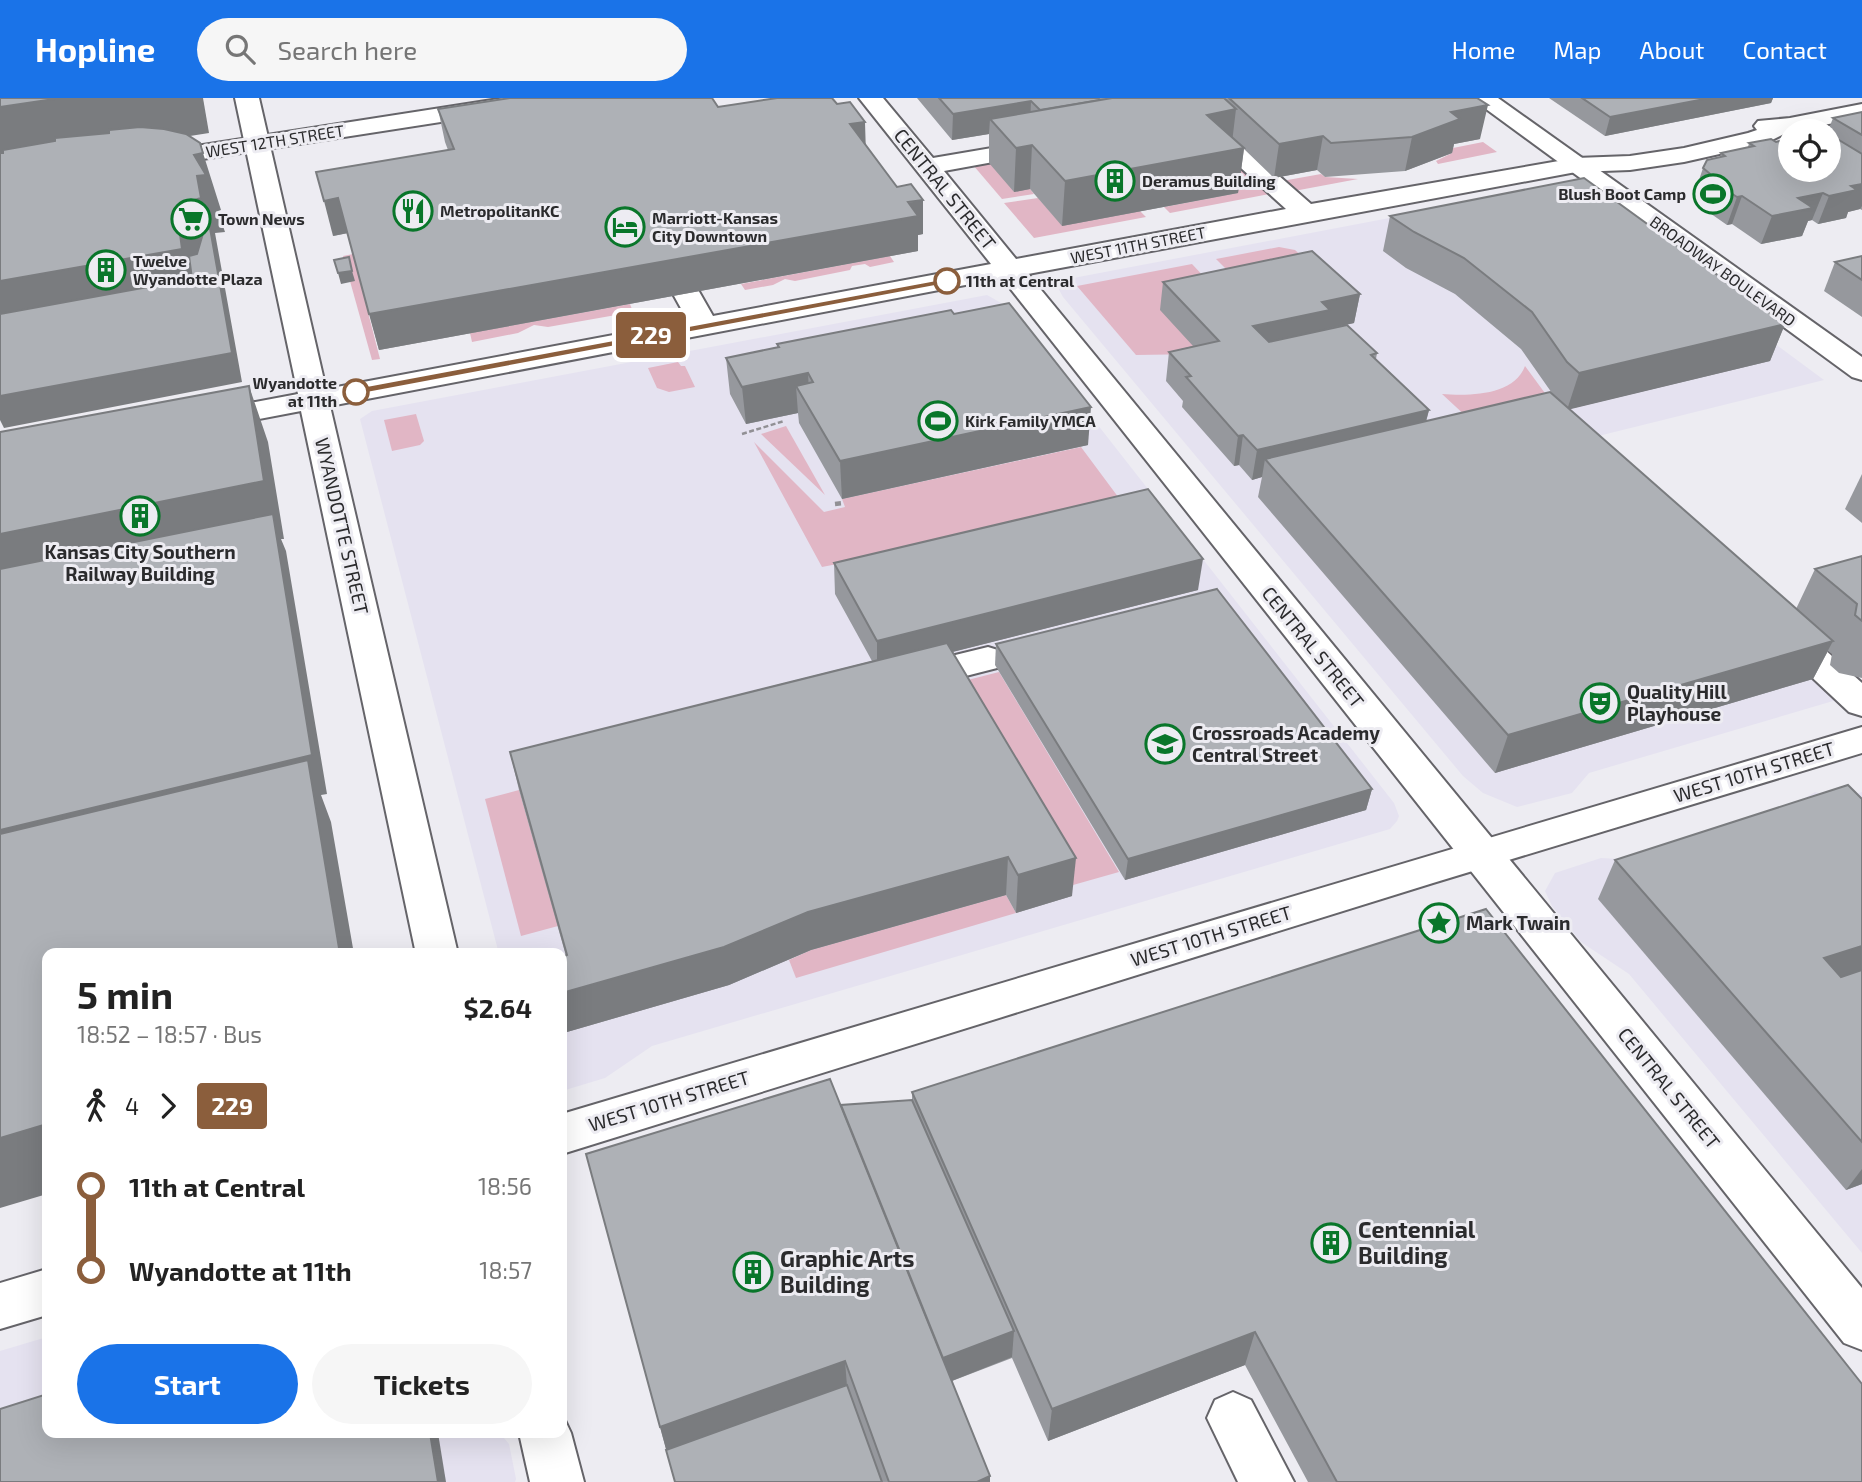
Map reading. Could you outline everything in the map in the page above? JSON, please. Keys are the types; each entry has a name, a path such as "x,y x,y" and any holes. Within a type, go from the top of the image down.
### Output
{"street":[{"name":"WYANDOTTE STREET","path":"247,98 436,948"},
{"name":"WEST 12TH STREET","path":"121,164 550,98"},
{"name":"CENTRAL STREET","path":"871,98 1862,1326"},
{"name":"BROADWAY BOULEVARD","path":"1483,98 1862,371"},
{"name":"WEST 11TH STREET","path":"1832,119 1862,111"},
{"path":"1181,122 1203,121 1306,213"},
{"name":"WEST 11TH STREET","path":"181,425 1306,213 1576,165 1630,163 1684,155 1778,133"},
{"path":"927,167 1060,143"},
{"path":"687,294 704,325"},
{"path":"1759,609 1862,703"},
{"path":"875,687 988,659"},
{"name":"WEST 10TH STREET","path":"567,1132 1862,740"},
{"path":"0,1306 42,1293"},
{"path":"1233,1418 1267,1482"},
{"path":"546,1438 557,1482"}],"path":[{"path":"742,434 784,421"},
{"path":"835,504 844,503"}],"shaded area":[{"path":"1483,142 1497,152 1438,164 1436,161 1452,153 1448,149"},
{"path":"989,162 1034,194 1002,199 973,165"},
{"path":"1248,168 1275,193 1170,213 1164,207 1237,193 1218,174"},
{"path":"1321,174 1325,177 1358,179 1294,191 1282,181"},
{"path":"1542,189 1577,197 1824,380 1570,443 1850,696 1589,773 1572,793 1517,807 1483,793 1463,776 1063,297 1057,286 1068,279"},
{"path":"1038,198 1062,225 1140,211 1146,217 1034,238 1004,203"},
{"path":"1279,247 1295,250 1323,275 1248,291 1216,259"},
{"path":"353,254 380,359 372,360 343,256"},
{"path":"890,256 894,262 870,267 865,264 852,266 850,270 795,281 785,279 773,285 745,290 741,284"},
{"path":"1192,264 1223,297 1200,354 1136,355 1077,286"},
{"path":"987,295 1003,304 1394,803 1399,816 1390,829 652,1046 605,1078 567,1089 567,948 497,948 360,419 372,411"},
{"path":"630,304 633,312 548,327 534,325 518,333 472,342 470,333"},
{"path":"678,362 685,366 695,387 669,392 657,388 648,368"},
{"path":"1525,366 1550,400 1469,419 1442,394 1477,394 1501,389 1519,376"},
{"path":"416,414 424,441 420,445 392,451 384,420"},
{"path":"786,426 825,495 761,434"},
{"path":"754,442 824,512 845,507 842,499 1081,447 1136,521 873,557 822,567"},
{"path":"999,672 1119,872 1066,887 948,685"},
{"path":"519,790 558,926 521,936 485,799"},
{"path":"1815,792 1839,799 1862,792 1862,1253 1629,974 1581,942 1552,906 1545,891 1555,873 1601,858 1636,860 1805,809 1805,798"},
{"path":"1006,895 1016,913 796,978 789,960 811,950"},
{"path":"42,1338 42,1438 504,1438 509,1444 516,1479 515,1482 0,1482 0,1351"}],"building":[{"path":"0,98 61,98 0,107"},
{"name":"Marriott-Kansas City Downtown","path":"510,98 712,98 718,107 777,98 832,98 837,104 850,102 865,122 850,124 897,187 911,184 923,200 908,202 918,216 369,314 338,198 324,201 316,172 454,149 438,109"},
{"path":"939,98 1100,100 1040,110 1031,101 953,114"},
{"path":"1112,98 1224,98 1236,109 1207,115 1244,148 1065,181 1032,145 1016,148 990,119"},
{"path":"1229,98 1477,98 1488,105 1451,112 1460,119 1412,137 1331,143 1323,136 1279,144"},
{"path":"1582,98 1710,98 1610,117"},
{"path":"1862,112 1862,135 1841,123 1841,119 1833,118"},
{"path":"140,127 186,134 200,143 203,153 194,155 206,175 197,176 201,198 194,200 187,225 179,226 182,249 0,281 0,153 3,153 3,150 55,141 55,138"},
{"path":"1771,139 1776,142 1778,182 1841,182 1841,141 1862,154 1862,184 1851,186 1857,190 1829,196 1823,193 1798,198 1813,208 1772,216 1742,196 1737,197 1717,184 1721,183 1703,168 1707,160 1725,156 1721,153 1754,146 1749,143"},
{"path":"1584,178 1785,324 1579,373 1567,362 1532,312 1464,258 1390,216"},
{"path":"210,228 232,353 0,396 0,314 192,279 189,256 197,254 204,230"},
{"path":"1312,251 1360,294 1322,302 1330,310 1253,326 1269,342 1347,325 1377,353 1371,355 1429,410 1257,450 1243,435 1238,436 1186,377 1191,376 1169,352 1219,341 1163,282"},
{"path":"1862,256 1862,280 1835,262"},
{"path":"349,257 352,271 338,273 334,260"},
{"name":"Kirk Family YMCA","path":"1009,303 1091,407 840,461 796,386 813,382 808,373 742,387 726,358 779,347 777,344 951,310 954,314"},
{"path":"249,386 264,481 0,534 0,432"},
{"path":"1550,392 1833,641 1508,735 1265,459"},
{"path":"1148,489 1203,559 877,641 834,563"},
{"path":"273,514 312,755 0,830 0,569"},
{"path":"1862,556 1862,621 1855,615 1857,604 1815,569"},
{"path":"1217,589 1372,789 1128,859 996,644"},
{"path":"947,643 1076,858 1018,875 1008,857 808,912 724,947 567,992 567,948 510,752"},
{"path":"308,760 339,948 42,948 42,1125 0,1138 0,834"},
{"path":"1848,785 1862,799 1862,946 1824,958 1841,977 1862,970 1862,1142 1615,860"},
{"name":"Centennial Building","path":"1486,909 1862,1384 1862,1482 1337,1482 1255,1332 1052,1409 912,1092"},
{"name":"Graphic Arts Building","path":"830,1079 990,1476 977,1482 889,1482 845,1361 660,1427 586,1154"},
{"path":"912,1100 1014,1331 943,1358 841,1105"},
{"path":"847,1385 882,1482 675,1482 666,1450"},
{"path":"42,1396 42,1438 431,1438 438,1482 0,1482 0,1409"}],"bus line":[{"name":"229","path":"356,392 947,281"}],"place":[{"name":"Deramus Building","path":"1115,181"},
{"name":"Blush Boot Camp","path":"1713,194"},
{"name":"MetropolitanKC","path":"413,211"},
{"name":"Town News","path":"191,219"},
{"name":"Marriott-Kansas City Downtown","path":"625,227"},
{"name":"Twelve Wyandotte Plaza","path":"106,270"},
{"name":"11th at Central","path":"947,281"},
{"name":"Wyandotte at 11th","path":"356,392"},
{"name":"Kirk Family YMCA","path":"938,421"},
{"name":"Kansas City Southern Railway Building","path":"140,516"},
{"name":"Quality Hill Playhouse","path":"1600,703"},
{"name":"Crossroads Academy Central Street","path":"1165,744"},
{"name":"Mark Twain","path":"1439,923"},
{"name":"Centennial Building","path":"1331,1243"},
{"name":"Graphic Arts Building","path":"753,1272"}]}
